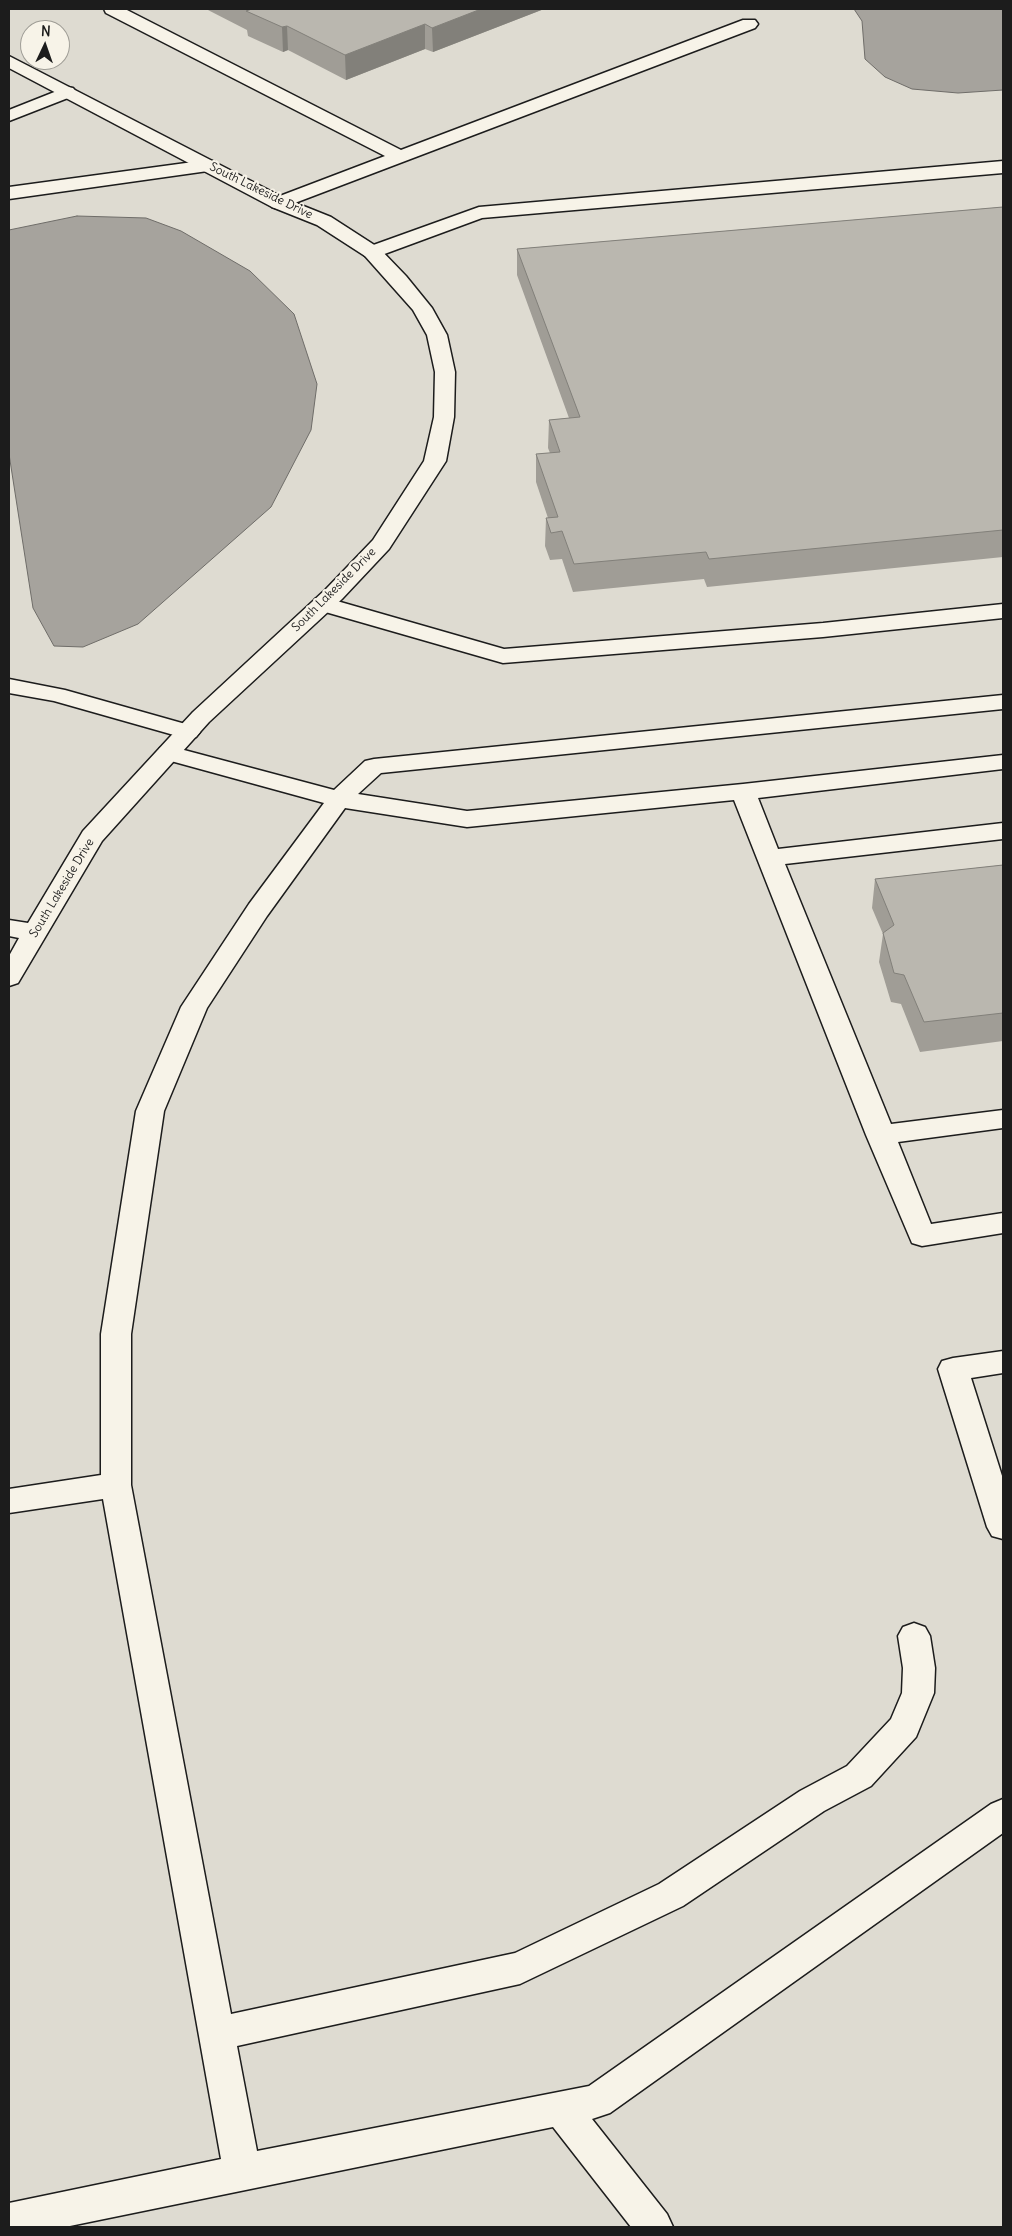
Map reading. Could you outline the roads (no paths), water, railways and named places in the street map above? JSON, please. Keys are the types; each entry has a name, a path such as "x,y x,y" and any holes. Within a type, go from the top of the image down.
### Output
{"street":[{"path":"112,9 398,156"},
{"path":"279,203 398,156 749,24"},
{"name":"South Lakeside Drive","path":"9,61 279,203 324,221 372,252 400,280 422,308 437,335 445,372 444,417 435,461 381,544 323,604 188,732 92,837 9,977"},
{"path":"9,116 67,92"},
{"path":"9,193 208,166"},
{"path":"372,252 479,213 1003,167"},
{"path":"323,604 502,656 823,630 1003,611"},
{"path":"9,686 57,695 188,732"},
{"path":"242,2172 116,1485 116,1334 150,1111 194,1007 258,910 339,799 374,766 1003,702"},
{"path":"169,753 339,799 466,819 743,792 1003,762"},
{"path":"743,792 922,1236 1003,1223"},
{"path":"768,858 1003,831"},
{"path":"9,928 35,933"},
{"path":"880,1135 1003,1118"},
{"path":"1003,1362 953,1369 1003,1527"},
{"path":"9,1502 116,1485"},
{"path":"217,2034 520,1968 670,1895 812,1801 859,1776 904,1727 918,1693 918,1668 914,1636"},
{"path":"9,2221 560,2107 597,2101 1003,1814"},
{"path":"560,2107 654,2227"}]}
